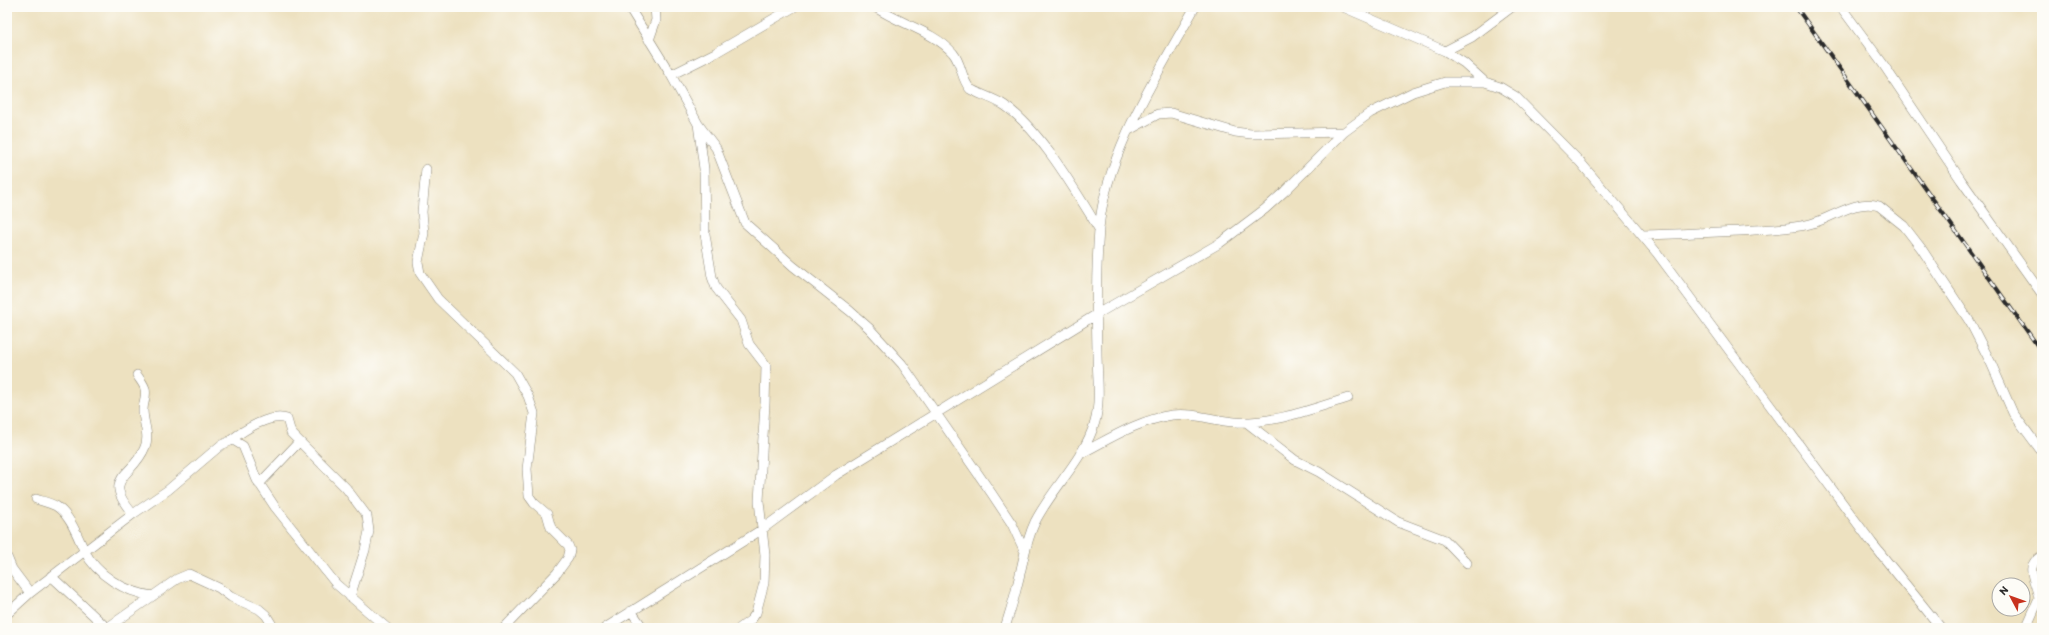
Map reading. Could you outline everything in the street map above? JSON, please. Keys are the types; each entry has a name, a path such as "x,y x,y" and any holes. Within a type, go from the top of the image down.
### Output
{"street":[{"path":"630,7 671,75 698,124 716,148 745,223 778,254 838,300 869,328 902,364 1012,524 1024,550"},
{"path":"649,40 656,20 655,7"},
{"path":"671,75 715,53 794,7"},
{"path":"876,7 943,44 959,62 966,85 970,89 1004,106 1025,124 1067,178 1099,229"},
{"path":"1005,628 1017,586 1024,550 1043,508 1079,454 1089,436 1097,410 1099,229 1112,166 1129,130 1195,7"},
{"path":"1343,7 1445,51 1464,63 1486,82"},
{"path":"1445,51 1472,37 1512,7"},
{"path":"1841,7 1883,64 1961,180 2042,294"},
{"path":"605,628 761,530 836,475 1097,314 1220,243 1285,191 1344,132 1370,113 1413,92 1445,82 1486,82 1500,87 1515,96 1580,162 1642,235 1734,356 1872,543 1941,628"},
{"path":"1129,130 1158,114 1171,113 1235,132 1251,134 1344,132"},
{"path":"698,124 704,169 705,234 712,277 716,288 741,320 749,344 762,360 766,370 759,474 761,530 765,555 764,583 753,624 740,628"},
{"path":"426,169 422,212 424,232 418,262 420,273 438,299 515,373 528,396 534,413 527,469 529,496 534,503 547,514 551,528 568,545 570,550 568,558 553,578 504,628"},
{"path":"1642,235 1696,234 1791,227 1821,222 1857,206 1874,204 1879,206 1904,226 1921,248 1970,322 1991,363 2013,413 2042,452"},
{"path":"133,514 121,500 119,489 121,477 139,456 146,445 147,437 143,411 145,391 138,375"},
{"path":"1079,454 1135,426 1153,419 1171,415 1184,413 1219,420 1246,422 1294,414 1348,398"},
{"path":"7,614 30,593 52,576 133,514 168,490 221,445 242,432 270,419 284,418 289,421 290,432 346,488 367,516 369,531 365,550 350,597"},
{"path":"1246,422 1295,460 1319,472 1398,522 1445,540 1467,563"},
{"path":"231,440 240,443 243,446 259,484 275,508 336,584 387,628"},
{"path":"259,484 299,442"},
{"path":"36,499 59,509 71,524 85,551 101,570 119,586 132,592 153,596"},
{"path":"2026,628 2039,598 2031,574 2031,567 2034,561 2042,556"},
{"path":"7,557 12,569 30,593"},
{"path":"52,576 107,628 183,575 193,574 219,588 231,597 259,609 266,615 274,628"},
{"path":"631,611 643,628"}],"railway":[{"path":"1796,7 2042,352"}]}
